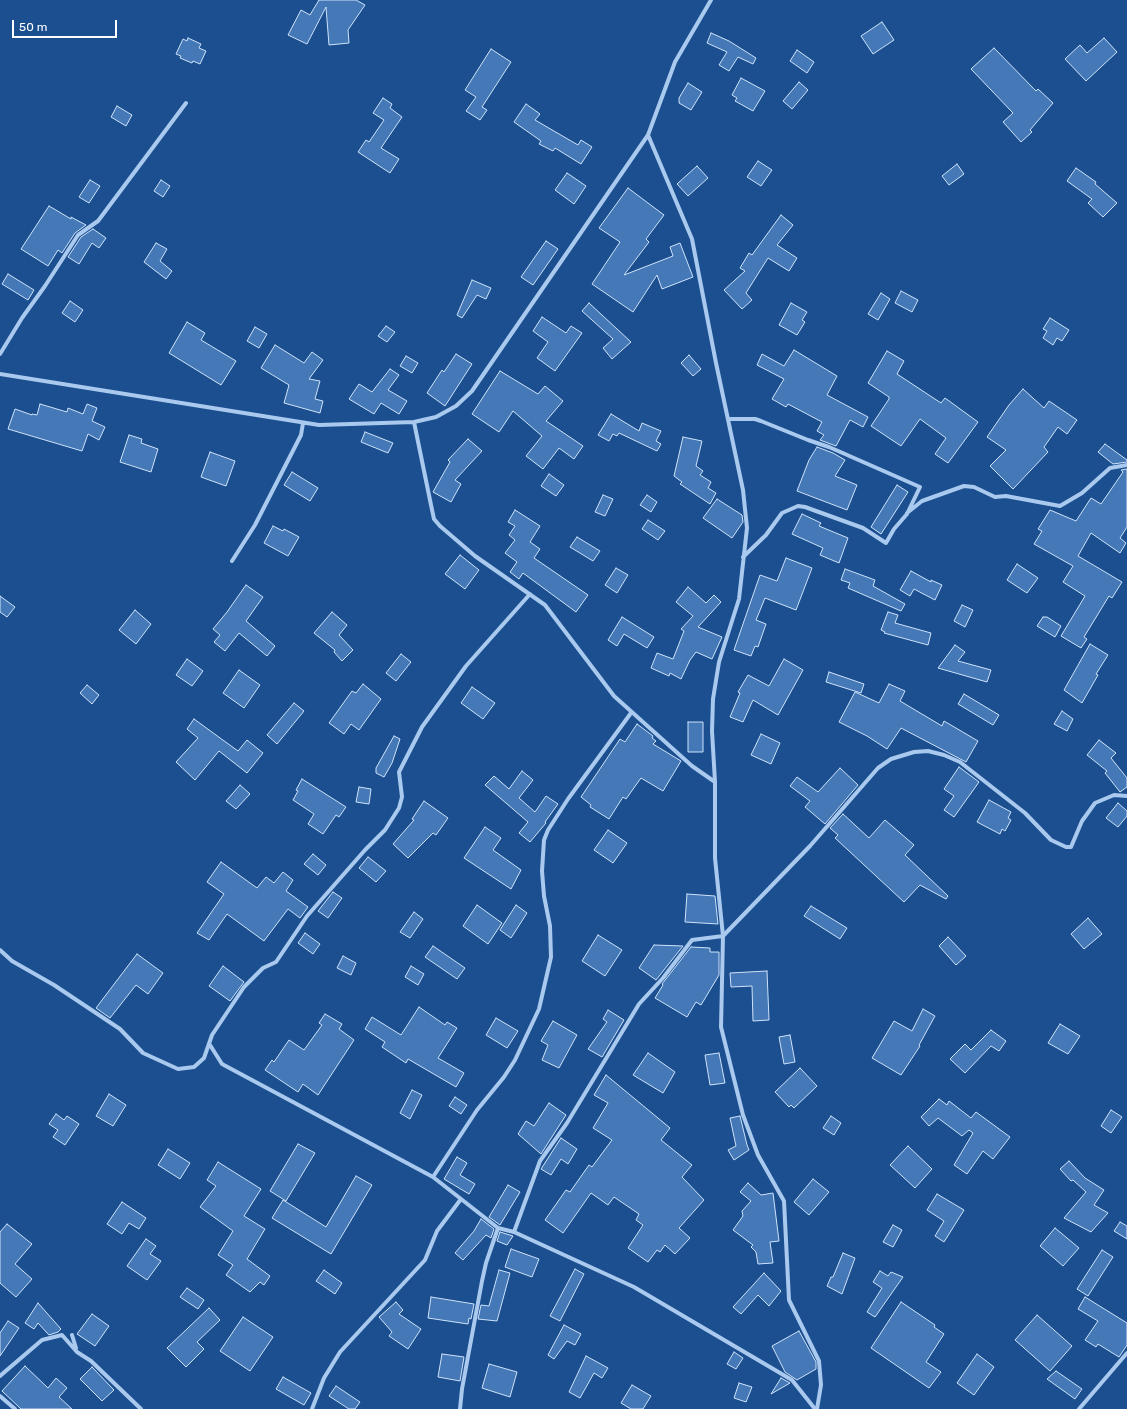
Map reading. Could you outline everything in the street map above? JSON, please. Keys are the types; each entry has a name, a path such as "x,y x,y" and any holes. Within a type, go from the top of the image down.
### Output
{"street":[{"path":"0,374 319,425 414,422 436,417 456,406 472,391 648,135 675,62 711,0"},
{"path":"0,354 22,318 78,235 98,221 186,103"},
{"path":"648,135 692,239 728,419 744,490 747,528 739,599 719,662 713,699 712,731 715,782 715,858 723,936 721,1027 743,1115 758,1155 784,1201 789,1300 819,1361 821,1385 816,1409"},
{"path":"728,419 755,419 761,421 808,440 830,447 920,487 907,514"},
{"path":"414,422 434,519 448,534 475,556 530,594 551,612 614,696 631,713 678,751 692,766 715,782"},
{"path":"232,561 255,525 301,435 304,423"},
{"path":"743,558 766,535 782,514 798,506 806,507 863,528 886,543 894,529 907,514 922,501 964,486 974,487 995,497 1006,496 1060,506 1082,493 1110,468 1127,465"},
{"path":"0,950 12,961 54,985 120,1029 142,1052 178,1069 194,1067 204,1058 210,1045 212,1035 244,987 263,968 276,962 307,916 384,830 399,808 402,796 399,772 422,727 466,666 530,594"},
{"path":"433,1177 477,1110 511,1066 539,1009 550,957 550,926 543,889 544,840 548,830 568,799 631,713"},
{"path":"514,1232 540,1162 567,1123 639,1004 663,978 681,952 692,940 723,936 810,846 878,768 891,759 914,752 928,751 944,755 960,762 1025,814 1051,840 1066,847 1071,847 1082,820 1095,803 1114,795 1127,796"},
{"path":"210,1045 222,1064 433,1177 498,1228 514,1232 634,1287 792,1380 816,1409"},
{"path":"312,1409 324,1378 340,1352 425,1260 437,1231 461,1199"},
{"path":"460,1409 462,1389 482,1281 486,1263 498,1228"},
{"path":"72,1334 78,1352"},
{"path":"0,1376 42,1340 52,1339 58,1335 67,1338 78,1352 91,1361 141,1409"},
{"path":"1079,1409 1127,1353"},
{"path":"0,1396 15,1409"}],"building":[{"path":"319,0 356,0 365,5 348,30 349,43 329,45 326,7 307,44 288,35 301,10 310,15"},
{"path":"882,22 894,40 873,54 861,36"},
{"path":"711,33 729,41 756,58 753,64 738,57 729,71 719,65 727,52 707,43"},
{"path":"188,38 201,44 199,48 206,51 200,64 193,61 192,63 180,58 181,56 176,54 183,39 187,41"},
{"path":"1104,38 1117,52 1086,81 1065,59 1080,45 1087,53"},
{"path":"994,48 1036,91 1038,89 1053,103 1030,130 1032,132 1021,142 1003,122 1013,113 971,69"},
{"path":"491,49 511,62 482,107 487,110 480,120 466,111 476,97 465,90"},
{"path":"797,50 814,62 807,73 790,61"},
{"path":"741,78 765,91 753,111 735,101 737,98 732,95"},
{"path":"799,82 808,90 792,109 783,101"},
{"path":"688,83 702,92 691,110 679,103 679,98"},
{"path":"383,98 392,104 390,108 402,117 381,148 399,159 390,173 358,152 366,140 369,142 384,120 373,113"},
{"path":"526,104 540,114 535,120 578,145 581,140 592,147 581,164 555,148 553,151 539,144 541,141 514,122"},
{"path":"117,106 132,115 126,126 111,117"},
{"path":"758,161 772,170 761,186 747,177"},
{"path":"957,164 964,174 949,185 942,176"},
{"path":"697,166 708,178 688,196 677,184"},
{"path":"1076,168 1096,182 1095,184 1117,203 1103,217 1088,203 1092,199 1067,181"},
{"path":"567,173 586,186 574,204 555,190"},
{"path":"90,180 100,186 89,203 79,197"},
{"path":"161,180 170,186 163,197 154,191"},
{"path":"628,188 664,215 646,239 649,242 624,275 673,256 670,247 680,243 693,277 662,289 657,275 633,312 592,284 620,242 599,228"},
{"path":"49,206 71,219 71,217 86,225 75,233 62,253 58,250 48,266 21,249"},
{"path":"781,215 793,225 777,245 797,258 789,271 768,258 746,293 752,300 742,309 724,290 745,271 740,268 749,253 752,255"},
{"path":"93,229 106,238 99,248 92,243 79,264 68,257 81,237"},
{"path":"546,241 558,249 533,285 521,277"},
{"path":"156,243 167,249 160,261 172,271 166,279 144,262"},
{"path":"8,274 34,290 28,300 2,284"},
{"path":"472,280 491,288 486,299 477,295 462,318 457,315"},
{"path":"901,291 918,300 912,312 895,303"},
{"path":"881,293 890,299 878,320 868,314"},
{"path":"70,301 83,310 75,322 62,313"},
{"path":"589,303 631,342 612,359 603,348 613,339 582,311"},
{"path":"791,303 807,312 802,320 805,322 797,335 779,325"},
{"path":"542,317 566,333 571,326 582,333 555,371 537,358 548,342 533,331"},
{"path":"1050,318 1069,330 1062,341 1057,338 1053,345 1043,338 1047,331 1043,329"},
{"path":"187,322 205,333 201,340 236,361 221,385 169,353"},
{"path":"386,326 395,332 387,342 378,336"},
{"path":"255,327 267,334 259,348 247,341"},
{"path":"275,345 304,363 312,352 323,360 309,379 320,381 315,399 323,401 320,413 284,403 289,385 261,368"},
{"path":"794,350 837,376 827,395 868,417 863,427 850,420 836,446 820,440 824,435 817,431 822,422 788,404 786,407 772,399 784,379 757,365 762,354 784,366"},
{"path":"887,351 904,361 897,374 941,403 945,398 978,422 948,463 935,454 946,438 920,419 901,446 871,426 889,399 889,397 868,383"},
{"path":"456,354 472,364 445,406 427,393 442,370 444,372"},
{"path":"689,355 701,369 693,376 681,363"},
{"path":"406,356 418,363 412,373 400,366"},
{"path":"390,369 399,375 388,390 407,401 399,414 381,403 374,414 349,399 359,384 372,392"},
{"path":"500,371 538,394 545,386 563,401 546,421 583,446 574,459 559,448 543,469 526,456 542,436 513,411 499,432 472,414"},
{"path":"1023,389 1044,408 1049,401 1077,420 1067,434 1058,427 1044,447 1048,452 1013,489 990,466 1006,450 987,437 1009,405"},
{"path":"40,404 67,412 68,408 83,414 87,404 97,408 92,421 105,427 99,440 88,434 82,451 8,429 15,409 32,415 37,415"},
{"path":"611,414 639,431 642,423 661,431 656,441 661,444 657,451 619,433 617,436 613,434 609,441 598,435"},
{"path":"365,432 393,443 388,453 361,442"},
{"path":"129,435 142,439 141,443 158,449 151,472 120,462"},
{"path":"683,437 702,441 696,466 703,471 700,475 711,482 708,488 716,493 710,504 680,484 682,482 674,476"},
{"path":"468,439 482,451 455,480 461,484 451,502 433,492 450,462 448,460"},
{"path":"1105,444 1127,460 1127,462 1113,464 1098,452"},
{"path":"817,447 833,453 845,460 835,476 857,485 847,510 797,491 809,460"},
{"path":"210,452 235,461 226,486 201,477"},
{"path":"1127,469 1127,527 1120,538 1126,543 1120,553 1091,533 1078,556 1122,582 1112,598 1109,596 1084,637 1087,639 1081,648 1061,636 1085,596 1063,582 1073,566 1034,544 1042,531 1038,529 1050,510 1076,521 1091,498 1101,504 1123,472 1121,470"},
{"path":"292,472 318,488 310,501 284,485"},
{"path":"549,474 564,485 556,496 541,486"},
{"path":"897,485 908,492 881,534 871,527"},
{"path":"603,495 613,499 605,516 595,512"},
{"path":"647,495 657,502 651,512 640,505"},
{"path":"717,499 742,515 743,522 732,538 703,518"},
{"path":"515,510 540,526 530,542 540,549 534,558 588,595 576,612 523,573 519,579 510,572 517,562 505,553 515,540 509,535 515,526 508,522"},
{"path":"802,514 821,523 819,526 848,538 839,563 820,555 823,548 792,534"},
{"path":"648,520 665,531 658,540 642,529"},
{"path":"273,526 283,531 284,529 299,537 288,556 264,543"},
{"path":"577,537 600,551 593,561 570,547"},
{"path":"460,555 479,570 465,589 445,574"},
{"path":"786,558 812,568 796,610 765,598 756,620 766,624 758,647 755,646 751,656 734,650 760,575 777,581"},
{"path":"1017,564 1038,578 1027,593 1007,580"},
{"path":"616,568 628,575 617,593 605,585"},
{"path":"845,569 875,580 873,586 905,604 901,611 848,588 850,583 841,580"},
{"path":"911,571 931,582 931,580 942,585 935,600 914,589 910,596 900,590"},
{"path":"246,585 263,597 246,621 275,646 267,656 239,633 225,651 214,642 220,635 213,629"},
{"path":"688,587 706,603 714,595 721,602 698,627 722,637 712,659 696,652 690,660 681,679 670,673 669,676 651,668 657,653 673,659 684,631 681,629 693,616 676,602"},
{"path":"0,596 15,607 7,617 0,612"},
{"path":"962,605 973,610 965,627 954,621"},
{"path":"135,610 151,624 136,644 119,630"},
{"path":"332,612 347,625 339,635 353,650 342,661 334,652 335,650 314,633"},
{"path":"888,612 898,615 895,623 931,633 928,645 884,633 885,632 881,630"},
{"path":"622,617 654,637 647,648 624,634 617,646 608,640"},
{"path":"1043,617 1047,617 1061,626 1055,637 1037,626"},
{"path":"1090,644 1108,655 1096,674 1098,675 1082,703 1064,690"},
{"path":"955,645 965,652 958,661 991,670 987,682 938,668"},
{"path":"401,654 411,662 396,681 386,673"},
{"path":"187,659 203,671 192,686 176,675"},
{"path":"784,659 803,670 778,715 753,700 743,722 730,717 740,693 738,692 748,675 769,686"},
{"path":"239,670 260,685 244,708 223,693"},
{"path":"829,672 864,684 861,693 826,682"},
{"path":"363,684 381,699 359,730 351,724 344,734 329,723 352,691 356,693"},
{"path":"889,684 905,691 900,701 942,726 944,721 978,741 966,762 901,728 887,749 867,736 839,722 855,692 879,703"},
{"path":"87,685 99,695 92,704 80,693"},
{"path":"472,687 495,703 483,719 461,703"},
{"path":"964,694 999,715 993,725 958,704"},
{"path":"294,703 304,711 277,744 267,735"},
{"path":"1062,711 1073,719 1067,731 1054,724"},
{"path":"194,719 238,751 247,740 263,753 247,773 219,751 195,780 176,762 198,738 187,729"},
{"path":"688,722 703,722 703,752 688,752"},
{"path":"637,724 653,736 652,738 656,741 653,744 681,761 663,791 641,778 626,799 623,797 609,819 590,807 591,805 581,797 620,739 625,742"},
{"path":"761,734 780,743 771,764 751,755"},
{"path":"394,736 400,739 392,763 384,777 376,773 376,768"},
{"path":"1099,740 1116,753 1111,758 1127,778 1127,787 1120,792 1105,773 1107,771 1087,755"},
{"path":"959,767 979,782 954,817 944,810 954,796 944,789"},
{"path":"840,768 858,785 825,824 805,807 810,801 790,786 797,777 818,792"},
{"path":"522,771 533,780 519,798 535,812 546,796 558,804 545,822 546,823 530,842 519,833 528,822 485,785 494,776 509,789"},
{"path":"302,779 346,807 339,817 336,815 323,834 308,824 314,814 293,800"},
{"path":"240,785 250,794 236,809 226,801"},
{"path":"359,787 371,789 369,804 356,802"},
{"path":"989,800 1011,812 1008,818 1011,820 1005,831 1002,829 1000,834 977,822"},
{"path":"424,801 448,818 436,835 433,833 408,858 393,844 414,820 412,819"},
{"path":"1118,803 1127,811 1127,816 1118,827 1106,818"},
{"path":"843,814 869,838 885,820 914,845 905,855 948,896 946,899 920,885 904,902 835,838 838,835 830,828"},
{"path":"485,827 501,838 493,850 521,870 511,889 464,858"},
{"path":"608,830 627,843 613,863 594,850"},
{"path":"313,854 326,865 318,875 304,864"},
{"path":"368,857 386,871 376,882 359,868"},
{"path":"221,862 257,888 266,877 274,883 283,872 293,880 286,891 308,907 300,918 288,909 264,941 227,914 209,940 197,933 224,894 207,882"},
{"path":"333,892 342,898 328,918 318,911"},
{"path":"687,894 715,896 718,924 685,922"},
{"path":"477,905 502,923 488,944 463,926"},
{"path":"516,905 527,913 511,938 500,930"},
{"path":"811,906 847,928 840,939 804,916"},
{"path":"414,912 423,919 410,938 400,932"},
{"path":"1088,918 1102,934 1084,949 1071,934"},
{"path":"305,933 320,944 313,954 298,943"},
{"path":"598,935 622,950 605,976 582,961"},
{"path":"948,937 966,956 956,965 939,946"},
{"path":"654,945 683,946 656,980 639,968"},
{"path":"433,946 465,968 457,979 425,957"},
{"path":"691,947 710,948 710,952 719,952 719,975 701,1005 696,1002 687,1017 655,998 663,985 662,984"},
{"path":"137,954 163,973 148,994 136,985 110,1018 96,1008"},
{"path":"343,956 356,963 351,975 337,968"},
{"path":"223,966 244,982 230,1001 209,986"},
{"path":"411,966 424,974 418,985 405,977"},
{"path":"767,971 769,1020 753,1021 752,986 731,987 730,973"},
{"path":"419,1007 445,1025 447,1022 457,1028 438,1058 464,1073 456,1087 408,1059 406,1063 382,1047 385,1042 365,1029 372,1017 401,1035"},
{"path":"923,1009 935,1016 919,1045 920,1046 901,1075 872,1058 894,1021 912,1031"},
{"path":"608,1010 624,1020 602,1057 588,1049 607,1022 603,1019"},
{"path":"325,1014 342,1024 339,1029 354,1040 318,1095 303,1084 298,1092 265,1070 272,1060 274,1062 289,1040 304,1050 322,1025 319,1023"},
{"path":"496,1018 518,1031 507,1048 486,1035"},
{"path":"553,1021 577,1035 559,1068 542,1060 548,1045 541,1041"},
{"path":"1060,1024 1080,1036 1068,1054 1048,1043"},
{"path":"991,1030 1006,1041 999,1051 991,1046 965,1073 950,1059 965,1044 971,1050"},
{"path":"790,1035 795,1062 784,1064 779,1037"},
{"path":"648,1053 675,1072 663,1093 633,1075"},
{"path":"719,1053 725,1083 710,1085 705,1055"},
{"path":"800,1068 817,1086 794,1108 791,1105 789,1107 775,1092"},
{"path":"606,1075 670,1128 661,1140 692,1165 682,1177 704,1200 679,1228 690,1238 675,1254 665,1245 660,1252 657,1250 648,1262 628,1248 643,1225 636,1220 639,1214 614,1197 608,1205 591,1193 563,1233 545,1220 566,1190 570,1192 589,1165 592,1167 612,1140 593,1128 608,1103 594,1095"},
{"path":"412,1090 422,1095 410,1119 400,1113"},
{"path":"109,1094 126,1105 113,1126 96,1116"},
{"path":"455,1097 467,1105 461,1114 449,1106"},
{"path":"939,1099 947,1105 949,1101 971,1118 976,1112 1010,1137 993,1159 983,1151 967,1174 954,1165 973,1133 969,1130 962,1136 938,1118 929,1126 921,1117"},
{"path":"549,1103 566,1115 541,1154 518,1134 526,1121 534,1126"},
{"path":"1111,1110 1122,1117 1111,1133 1101,1126"},
{"path":"56,1114 64,1120 67,1116 79,1124 65,1145 53,1137 58,1130 49,1124"},
{"path":"740,1116 749,1150 734,1160 728,1150 736,1146 730,1118"},
{"path":"831,1116 841,1123 834,1135 823,1128"},
{"path":"561,1138 577,1149 568,1164 561,1159 551,1175 541,1169"},
{"path":"298,1144 315,1153 286,1201 270,1191"},
{"path":"908,1146 932,1169 915,1188 890,1165"},
{"path":"168,1149 190,1163 180,1179 158,1165"},
{"path":"457,1157 467,1163 460,1175 475,1184 469,1194 444,1179"},
{"path":"1069,1161 1085,1178 1104,1190 1094,1205 1108,1213 1091,1232 1064,1218 1086,1192 1073,1180 1071,1181 1060,1169"},
{"path":"218,1162 261,1189 244,1216 265,1229 247,1259 270,1276 264,1285 260,1282 250,1292 226,1275 233,1265 218,1255 233,1231 200,1207 216,1186 207,1180"},
{"path":"356,1176 372,1185 331,1254 272,1218 283,1200 326,1227"},
{"path":"813,1179 829,1192 809,1215 794,1202"},
{"path":"748,1183 761,1195 773,1193 779,1241 770,1242 773,1263 758,1264 756,1252 751,1247 753,1245 733,1230 743,1216 742,1211 751,1201 740,1192"},
{"path":"508,1185 520,1192 500,1225 489,1217"},
{"path":"937,1194 964,1210 944,1242 935,1236 944,1221 927,1210"},
{"path":"122,1202 146,1218 139,1229 129,1223 122,1234 107,1224"},
{"path":"481,1219 494,1229 491,1238 486,1235 463,1260 455,1253 474,1231"},
{"path":"1120,1222 1127,1226 1127,1239 1114,1231"},
{"path":"7,1224 32,1244 15,1264 32,1279 16,1297 0,1283 0,1232"},
{"path":"893,1225 902,1230 893,1247 883,1242"},
{"path":"1055,1228 1079,1248 1063,1266 1040,1246"},
{"path":"500,1232 513,1236 507,1245 497,1241"},
{"path":"146,1239 156,1246 150,1254 161,1261 147,1280 127,1266"},
{"path":"511,1249 539,1259 532,1277 505,1267"},
{"path":"1102,1250 1113,1257 1088,1296 1077,1289"},
{"path":"843,1253 855,1258 842,1294 827,1286 831,1277 833,1277"},
{"path":"575,1269 584,1274 560,1321 550,1316"},
{"path":"324,1270 342,1283 335,1294 316,1281"},
{"path":"499,1270 510,1273 497,1321 478,1319 481,1305 489,1306"},
{"path":"880,1271 888,1276 891,1272 903,1277 875,1317 867,1312 882,1288 873,1282"},
{"path":"764,1273 781,1291 769,1306 758,1295 741,1314 733,1307"},
{"path":"187,1288 204,1300 198,1309 180,1297"},
{"path":"431,1297 474,1304 471,1319 469,1318 468,1324 428,1318"},
{"path":"1085,1297 1127,1323 1127,1345 1119,1357 1098,1344 1096,1347 1085,1340 1098,1321 1078,1309"},
{"path":"396,1302 403,1310 399,1314 421,1329 408,1349 389,1336 392,1332 379,1317"},
{"path":"901,1302 935,1325 934,1327 944,1334 926,1362 941,1372 929,1388 871,1348"},
{"path":"38,1303 61,1329 58,1332 49,1335 38,1323 34,1329 25,1323"},
{"path":"209,1308 220,1320 197,1342 204,1349 186,1367 167,1348"},
{"path":"92,1314 109,1326 95,1346 77,1334"},
{"path":"1037,1315 1072,1346 1050,1371 1015,1340"},
{"path":"243,1317 273,1337 250,1371 220,1351"},
{"path":"8,1321 19,1328 0,1356 0,1333"},
{"path":"564,1325 581,1334 575,1345 567,1341 554,1359 548,1355"},
{"path":"799,1331 816,1362 816,1369 797,1380 785,1372 772,1346"},
{"path":"734,1352 743,1358 736,1369 727,1364"},
{"path":"442,1354 464,1357 460,1381 438,1377"},
{"path":"977,1354 994,1367 974,1395 957,1383"},
{"path":"586,1356 608,1368 602,1378 594,1373 580,1398 569,1392"},
{"path":"489,1364 517,1372 510,1397 482,1388"},
{"path":"25,1366 48,1388 56,1378 67,1388 59,1397 72,1409 21,1409 2,1391"},
{"path":"92,1367 114,1390 102,1401 80,1379"},
{"path":"1056,1371 1082,1389 1075,1399 1047,1379"},
{"path":"283,1377 311,1393 304,1405 276,1389"},
{"path":"781,1378 790,1383 771,1394"},
{"path":"739,1383 752,1387 746,1402 734,1398"},
{"path":"632,1385 651,1396 643,1409 631,1409 621,1403"},
{"path":"336,1386 360,1402 355,1409 349,1409 329,1396"}]}
